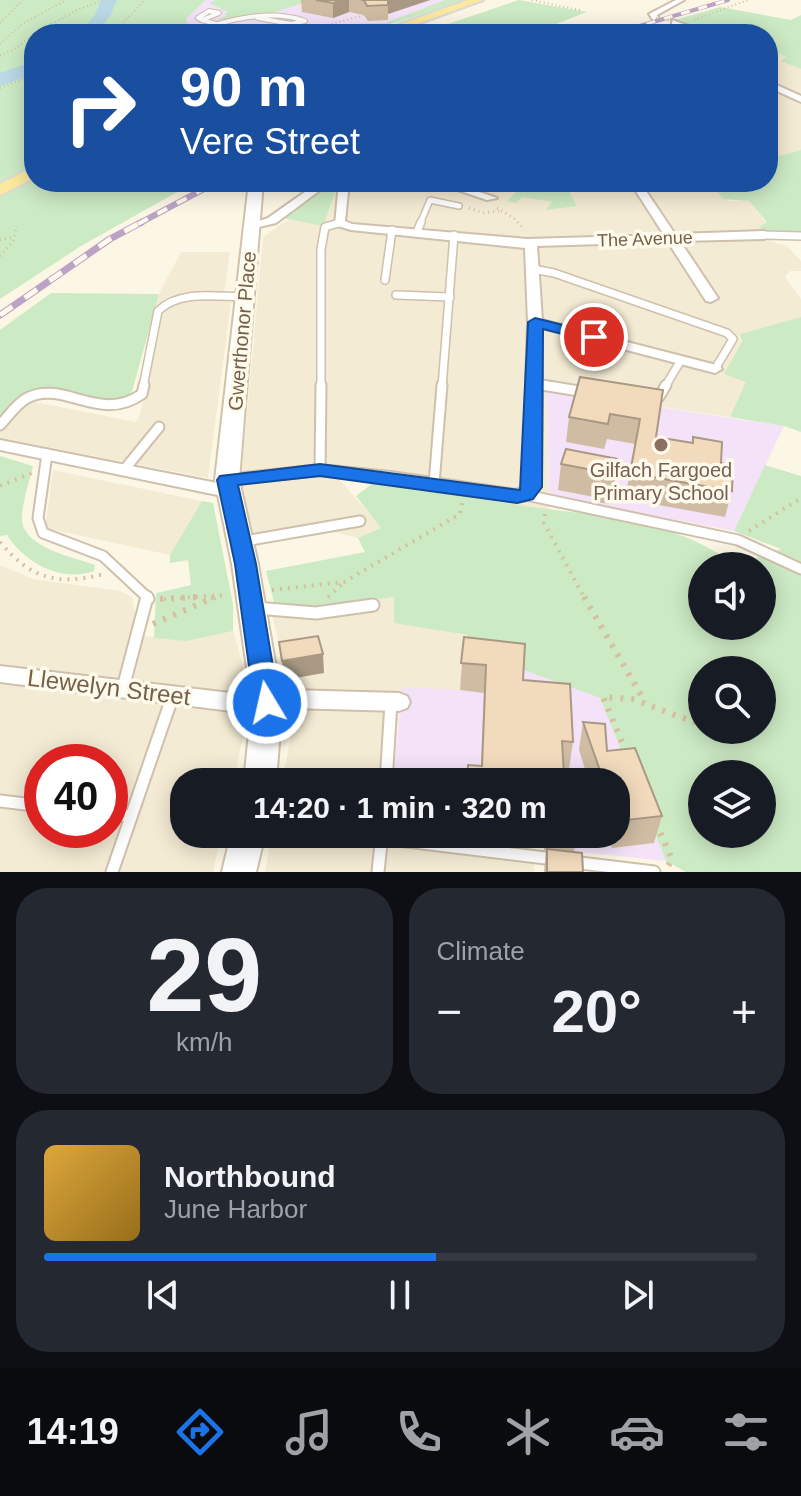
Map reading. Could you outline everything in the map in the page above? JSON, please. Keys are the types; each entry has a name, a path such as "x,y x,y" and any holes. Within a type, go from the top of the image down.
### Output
{"main road":[{"path":"408,24 478,0"},
{"path":"0,190 24,177"}],"street":[{"path":"656,18 653,14 681,0"},
{"path":"778,89 801,99"},
{"name":"Gwerthonor Place","path":"227,486 255,192"},
{"path":"251,226 272,221 312,192"},
{"path":"339,223 343,192"},
{"path":"472,192 491,198"},
{"path":"642,192 711,298"},
{"name":"The Avenue","path":"339,223 527,243 764,235"},
{"path":"0,445 46,461 227,486 320,470 526,495 532,487 535,322 531,247 527,243"},
{"path":"535,322 715,369"},
{"path":"227,486 240,541 267,703 261,768"},
{"name":"Llewelyn Street","path":"0,674 239,703 289,699 395,702"},
{"path":"239,872 245,848"}],"lane":[{"path":"201,20 217,24 258,18 293,17 305,21 291,24 258,18"},
{"path":"417,232 430,200 459,206"},
{"path":"320,470 321,249 325,227 339,223"},
{"path":"385,280 392,230"},
{"path":"434,484 454,235"},
{"path":"764,235 801,236"},
{"path":"533,269 554,273 727,333 733,339 715,369"},
{"path":"396,295 450,297"},
{"path":"0,425 28,397 43,396 118,407 133,404 142,394 158,311 163,305 175,299 247,297"},
{"path":"656,402 681,360"},
{"path":"534,384 595,393"},
{"path":"124,470 159,427"},
{"path":"46,461 38,518 43,533 95,550 107,558 116,570 142,587 149,599 123,688"},
{"path":"526,495 738,540 801,569"},
{"path":"240,541 360,521"},
{"path":"249,597 316,613 373,605"},
{"path":"112,872 173,694"},
{"path":"388,768 395,702"},
{"path":"0,801 24,804"},
{"path":"378,872 380,848"},
{"path":"472,848 654,872"}],"path":[{"path":"0,23 23,0"},
{"path":"0,44 28,19 66,0"},
{"path":"53,24 103,0"},
{"path":"124,24 145,0"},
{"path":"532,0 580,10"},
{"path":"656,18 679,23 748,0"},
{"path":"331,24 364,15"},
{"path":"0,55 24,40"},
{"path":"0,88 24,79"},
{"path":"491,198 496,208 515,219 528,235 527,243"},
{"path":"0,256 14,237 17,226"},
{"path":"0,240 14,237"},
{"path":"0,486 46,461"},
{"path":"149,599 249,597 344,582 460,514 464,488"},
{"path":"738,540 801,498"},
{"path":"546,510 544,523 614,652 647,704"},
{"path":"0,542 24,569 57,578 90,578 116,570"},
{"path":"142,630 217,596"},
{"path":"628,756 603,697 632,699 688,720"},
{"path":"653,815 672,859 665,872"}],"shaded area":[{"path":"206,0 460,0 389,24 188,24 186,19"},
{"path":"778,53 788,57 782,61 801,69 801,95 778,85"},
{"path":"778,93 801,103 801,150 778,156"},
{"path":"332,192 721,192 730,201 749,201 767,223 772,242 787,246 801,261 801,271 790,271 785,277 801,299 801,317 740,334 747,381 730,417 547,390 549,510 339,479 382,528 358,538 306,525 251,535 240,490 263,237 289,219 323,225"},
{"path":"181,252 230,252 223,301 231,302 208,478 0,438 0,430 30,401 136,422 163,312 154,312 159,294"},
{"name":"Gilfach Fargoed Primary School","path":"547,390 784,426 734,531 549,496"},
{"path":"53,470 202,501 170,555 45,528"},
{"path":"0,565 33,579 120,591 132,597 137,625 135,635 186,641 233,631 246,675 244,733 236,768 170,768 170,848 218,848 213,872 0,872"},
{"path":"394,597 458,634 469,635 460,690 399,702 394,768 285,768 295,714 270,606 309,608"},
{"path":"466,649 600,698 628,768 394,768 402,687 460,690"},
{"path":"630,772 666,861 542,848 630,848"},
{"path":"269,848 534,848 534,872 265,872"}],"green space":[{"path":"0,0 206,0 186,19 188,24 24,24 24,192 177,192 81,246 0,299"},
{"path":"216,0 311,0 258,18 215,20 227,16 224,14 228,12 209,3"},
{"path":"445,0 468,0 391,24 347,24 385,23"},
{"path":"519,0 587,12 556,24 448,24"},
{"path":"720,7 791,20 801,15 801,69 781,61 787,57 778,53 778,24 688,24 675,20"},
{"path":"801,150 801,233 765,234 759,227 767,222 749,201 723,199 718,192 778,192 778,156"},
{"path":"316,192 335,192 323,226 283,218"},
{"path":"516,192 569,192 577,206 546,210 552,202 522,197 516,203 507,201"},
{"path":"51,293 159,294 131,395 121,400 95,402 25,392 0,416 0,330"},
{"path":"801,317 801,432 730,417 746,382 724,374 742,342 740,334"},
{"path":"0,456 33,466 22,510 26,531 52,551 95,565 94,571 69,574 44,568 23,554 7,535 0,536"},
{"path":"765,465 801,476 801,872 686,872 666,861 600,698 466,649 468,635 394,623 394,597 309,608 275,606 266,571 365,552 358,538 381,528 356,496 372,484 607,517 689,538 716,552 688,552 688,640 776,640 776,552 773,552 781,549 734,531"},
{"path":"202,501 213,503 233,604 233,631 186,641 154,638 156,593 191,585 188,560 170,563 170,555"}],"building":[{"path":"364,0 388,0 388,5 367,6"},
{"path":"580,377 663,390 656,437 693,443 693,437 722,442 721,463 733,465 732,491 630,473 640,419 610,414 608,424 569,417"},
{"path":"566,449 618,459 613,478 597,475 598,471 561,464"},
{"path":"318,636 323,654 282,661 279,642"},
{"path":"464,637 525,644 523,680 570,684 573,742 562,741 564,768 468,768 468,765 482,766 486,665 461,663"},
{"path":"583,722 605,724 607,751 635,748 662,816 630,820 630,768 599,768"},
{"path":"547,849 582,853 583,872 547,872"}],"waterway":[{"path":"95,24 109,0"},
{"path":"0,80 24,71"}],"railway":[{"path":"646,24 728,0"},
{"path":"138,224 198,192"},
{"path":"0,315 110,239 142,222"}],"place":[{"name":"Gilfach Fargoed Primary School","path":"661,445"}],"route":[{"path":"267,703 245,564 227,480 320,470 526,495 532,487 535,322 594,337"}]}
